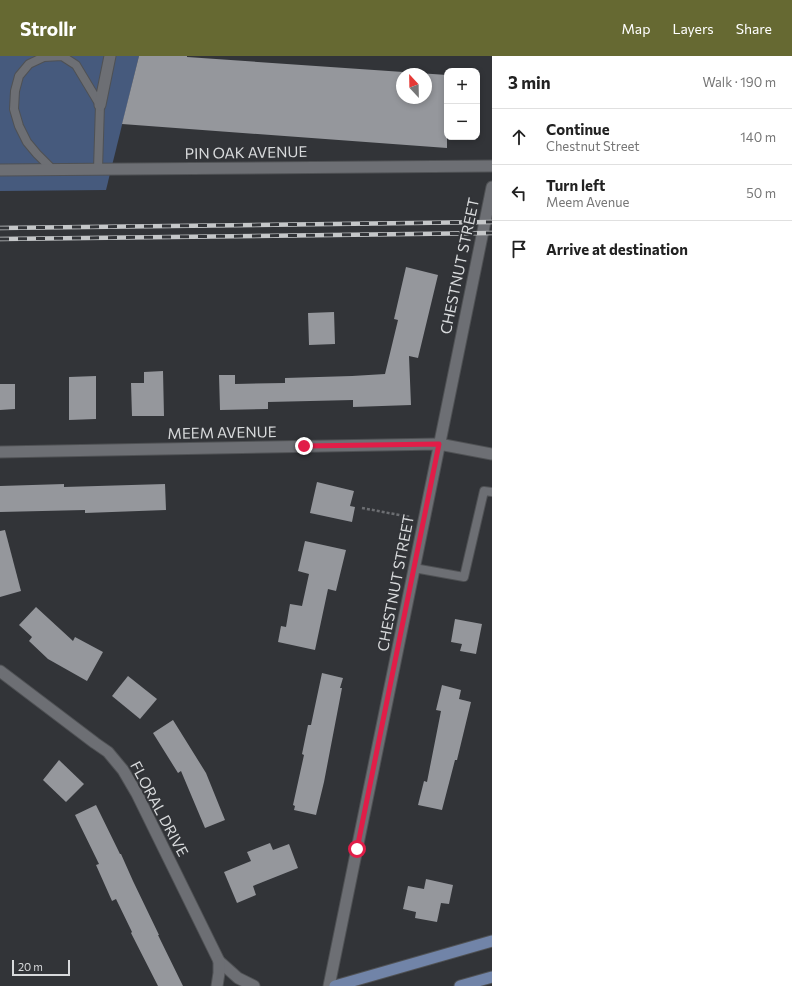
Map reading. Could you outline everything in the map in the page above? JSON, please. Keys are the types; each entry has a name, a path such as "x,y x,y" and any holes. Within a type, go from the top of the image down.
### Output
{"main road":[{"path":"335,986 492,941"},
{"path":"460,986 492,977"}],"street":[{"path":"100,105 110,56"},
{"name":"PIN OAK AVENUE","path":"0,170 492,166"},
{"name":"CHESTNUT STREET","path":"329,986 492,187"},
{"name":"MEEM AVENUE","path":"0,452 439,444 492,454"},
{"name":"FLORAL DRIVE","path":"0,671 108,752 123,770 137,794 219,961 238,978 254,986"},
{"name":"FLORAL DRIVE","path":"217,986 219,961"}],"lane":[{"path":"53,170 26,142 14,109 15,91 19,76 29,64 44,57 62,56 76,65 100,105 98,169"},
{"path":"414,568 464,577 484,491 492,492"}],"path":[{"path":"362,508 424,520"}],"shaded area":[{"path":"0,56 139,56 106,190 0,191"}],"building":[{"path":"139,56 187,56 396,71 396,104 432,104 432,74 444,75 444,140 447,140 447,148 122,124"},
{"path":"406,267 438,275 418,358 409,356 411,405 353,407 353,400 268,402 268,409 220,410 219,375 235,375 235,384 285,383 285,378 385,374 398,320 394,319"},
{"path":"334,312 335,344 309,345 308,313"},
{"path":"163,371 164,416 132,416 131,383 144,383 144,372"},
{"path":"96,376 96,419 69,420 69,377"},
{"path":"0,384 15,384 15,409 0,410"},
{"path":"317,482 354,491 350,506 355,507 352,522 310,513"},
{"path":"64,484 64,487 165,484 166,510 85,513 85,510 0,512 0,486"},
{"path":"5,530 21,591 0,597 0,531"},
{"path":"305,541 346,550 336,591 328,589 315,650 278,642 281,626 286,627 290,604 302,606 309,574 298,571"},
{"path":"36,607 73,641 75,637 103,652 87,681 48,659 29,641 32,637 19,625"},
{"path":"455,619 482,624 476,654 460,651 462,644 451,642"},
{"path":"322,673 343,678 324,782 316,815 294,810 295,806 293,805 304,755 302,754 308,725 311,725"},
{"path":"128,676 157,699 140,719 112,696"},
{"path":"442,685 461,690 459,699 471,702 457,760 455,760 442,810 418,805 424,781 427,782 441,711 436,710"},
{"path":"173,720 206,773 225,820 205,828 181,771 178,773 153,733"},
{"path":"59,760 84,784 66,802 43,780"},
{"path":"96,805 121,854 183,986 158,986 131,933 132,932 116,899 112,901 96,865 99,864 75,815"},
{"path":"270,843 273,850 289,844 298,868 253,886 256,895 237,903 224,872 251,861 247,852"},
{"path":"426,879 453,885 449,904 441,903 437,922 415,918 416,912 403,909 408,886 424,889"}],"railway":[{"path":"0,228 492,222"},
{"path":"0,239 492,233"}],"route":[{"path":"304,446 439,444 357,849"}]}
